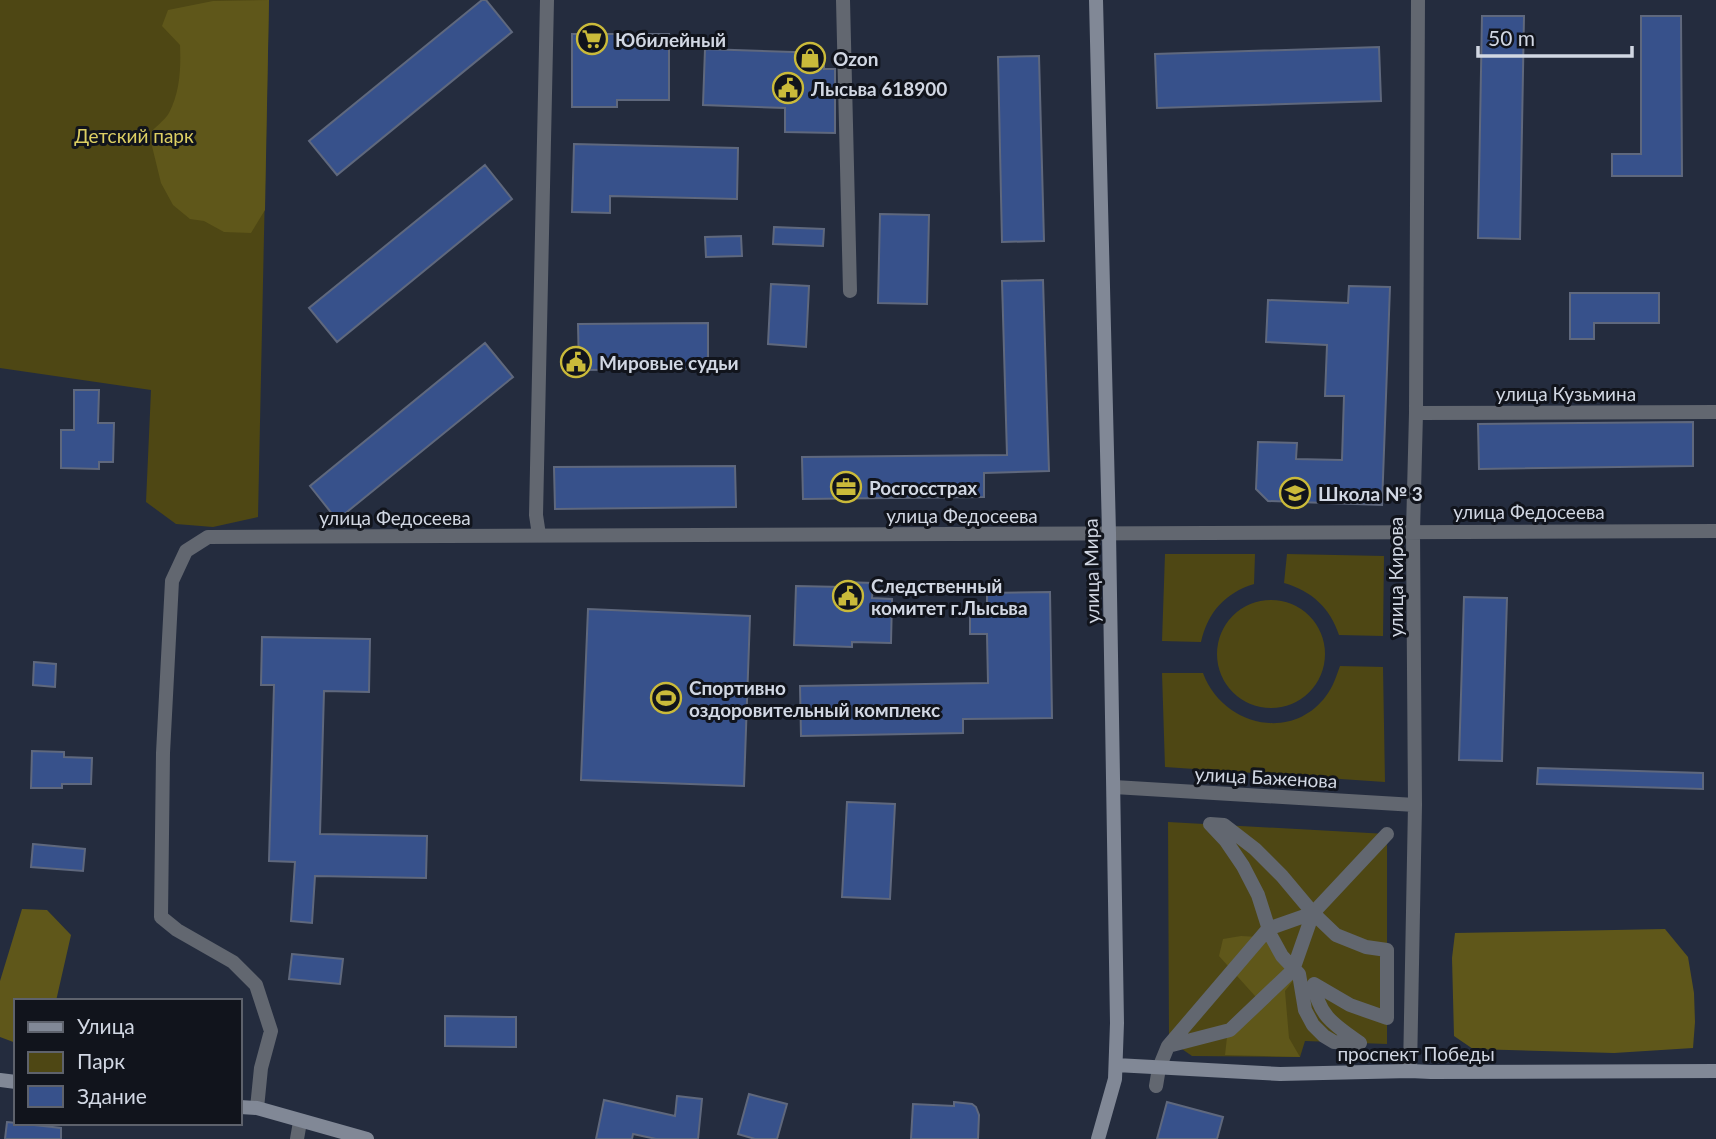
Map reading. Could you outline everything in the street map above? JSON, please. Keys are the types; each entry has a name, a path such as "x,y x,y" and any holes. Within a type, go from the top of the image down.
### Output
{"street":[{"path":"539,535 537,501 547,0"},
{"path":"843,0 850,291"},
{"name":"улица Мира","path":"1096,0 1117,1023 1115,1079 1098,1139"},
{"name":"улица Кирова","path":"1410,1070 1416,805 1413,531 1418,0"},
{"name":"улица Кузьмина","path":"1416,413 1716,412"},
{"name":"улица Федосеева","path":"257,1108 261,1068 271,1031 256,985 233,962 177,930 161,917 163,753 172,581 186,551 208,537 1716,531"},
{"name":"улица Баженова","path":"1114,787 1416,805"},
{"path":"1210,824 1224,825 1255,849 1336,935 1366,947 1387,950 1387,1018 1350,1005 1314,985 1315,996 1324,1014 1360,1043 1334,1042 1324,1036 1313,1025 1305,1010 1300,974 1293,970 1282,956 1268,929 1258,895 1243,866 1210,824"},
{"path":"1168,1046 1230,1030 1293,970 1313,913 1387,834"},
{"path":"1156,1086 1158,1068 1168,1046 1268,929 1313,913"},
{"name":"проспект Победы","path":"1116,1065 1280,1074 1410,1070 1716,1071"},
{"path":"242,1107 257,1108 367,1139"},
{"path":"297,1139 300,1122"}],"green space":[{"name":"Детский парк","path":"0,0 269,0 258,517 213,527 176,524 146,502 151,390 0,368"},
{"path":"1165,554 1255,554 1254,584 1234,593 1219,605 1208,622 1201,642 1162,641"},
{"path":"1287,554 1384,556 1383,636 1339,635 1331,617 1319,602 1294,586 1284,583"},
{"path":"1271,600 1292,604 1309,616 1321,633 1325,654 1321,675 1309,692 1292,704 1271,708 1250,704 1233,692 1221,675 1217,654 1221,633 1233,616 1250,604"},
{"path":"1340,666 1383,667 1385,782 1165,767 1162,673 1203,673 1212,691 1225,705 1241,716 1258,722 1277,723 1295,720 1311,711 1328,693"},
{"path":"1168,822 1387,834 1387,1044 1305,1041 1300,1057 1192,1056 1169,1040"}],"shaded area":[{"path":"269,0 265,210 251,233 224,232 204,221 190,219 173,205 161,183 149,134 167,116 173,105 178,89 180,63 180,45 162,26 168,10 213,1"},
{"path":"22,909 47,910 71,935 56,999 14,999 14,1042 0,1037 0,981"},
{"path":"1665,929 1688,957 1694,993 1693,1048 1614,1053 1473,1049 1454,1036 1452,958 1455,933"},
{"path":"1271,936 1295,978 1285,991 1289,1038 1300,1057 1225,1055 1227,1037 1264,1006 1219,956 1223,939"}],"building":[{"path":"482,0 486,0 512,32 337,175 309,141"},
{"path":"1482,16 1524,16 1520,239 1478,238"},
{"path":"1641,16 1681,16 1682,176 1612,176 1612,154 1641,154"},
{"path":"572,34 669,34 669,100 617,100 617,107 572,107"},
{"path":"1379,47 1381,101 1157,108 1155,54"},
{"path":"705,49 824,53 824,69 835,69 835,133 785,132 785,108 703,105"},
{"path":"1039,56 1044,241 1002,242 998,57"},
{"path":"574,144 738,148 737,199 610,196 610,213 572,212"},
{"path":"485,165 512,199 337,342 309,308"},
{"path":"880,214 929,215 927,304 878,303"},
{"path":"774,227 824,229 823,246 773,244"},
{"path":"741,236 742,256 706,257 705,237"},
{"path":"1043,280 1049,471 984,473 984,497 803,499 802,457 1007,455 1002,281"},
{"path":"771,284 809,286 806,347 768,344"},
{"path":"1349,286 1390,287 1382,505 1268,501 1256,489 1258,442 1297,443 1296,459 1342,460 1344,396 1325,396 1327,345 1266,342 1268,300 1348,303"},
{"path":"1570,293 1659,293 1659,323 1594,323 1594,339 1570,339"},
{"path":"708,323 708,369 579,370 578,324"},
{"path":"485,343 513,377 337,520 310,486"},
{"path":"74,390 99,390 98,423 114,423 113,462 99,462 99,469 61,468 61,430 74,430"},
{"path":"1693,422 1693,466 1479,469 1478,424"},
{"path":"735,466 736,507 555,509 554,467"},
{"path":"843,582 873,583 872,598 892,599 891,643 852,642 852,647 794,645 796,586 843,587"},
{"path":"1050,592 1052,718 963,719 963,733 801,736 800,686 988,683 987,634 970,634 970,610 987,610 987,593"},
{"path":"1464,597 1507,598 1502,761 1459,760"},
{"name":"Спортивно оздоровительный комплекс","path":"588,609 750,616 744,786 581,780"},
{"path":"262,637 370,639 369,692 324,691 320,834 427,836 426,878 315,876 312,923 291,921 295,862 269,861 274,685 261,685"},
{"path":"34,662 56,664 55,687 33,685"},
{"path":"32,751 64,752 64,757 92,758 91,784 31,788"},
{"path":"1538,768 1703,773 1703,789 1537,784"},
{"path":"847,802 895,804 890,899 842,897"},
{"path":"33,844 85,849 83,871 31,867"},
{"path":"292,954 343,959 340,984 289,979"},
{"path":"445,1016 516,1017 516,1047 445,1046"},
{"path":"749,1094 787,1104 777,1139 755,1139 738,1134"},
{"path":"677,1096 702,1099 698,1139 656,1139 633,1134 632,1139 596,1139 604,1100 675,1116"},
{"path":"954,1102 976,1107 979,1115 978,1139 911,1139 913,1104 954,1106"},
{"path":"1167,1102 1223,1117 1217,1139 1157,1139"},
{"path":"7,1122 14,1125 61,1128 61,1139 5,1139"}],"place":[{"name":"Юбилейный","path":"592,39"},
{"name":"Ozon","path":"810,58"},
{"name":"Лысьва 618900","path":"788,88"},
{"name":"Мировые судьи","path":"576,362"},
{"name":"Росгосстрах","path":"846,487"},
{"name":"Школа № 3","path":"1295,493"},
{"name":"Следственный комитет г.Лысьва","path":"848,596"},
{"name":"Спортивно оздоровительный комплекс","path":"666,698"}]}
